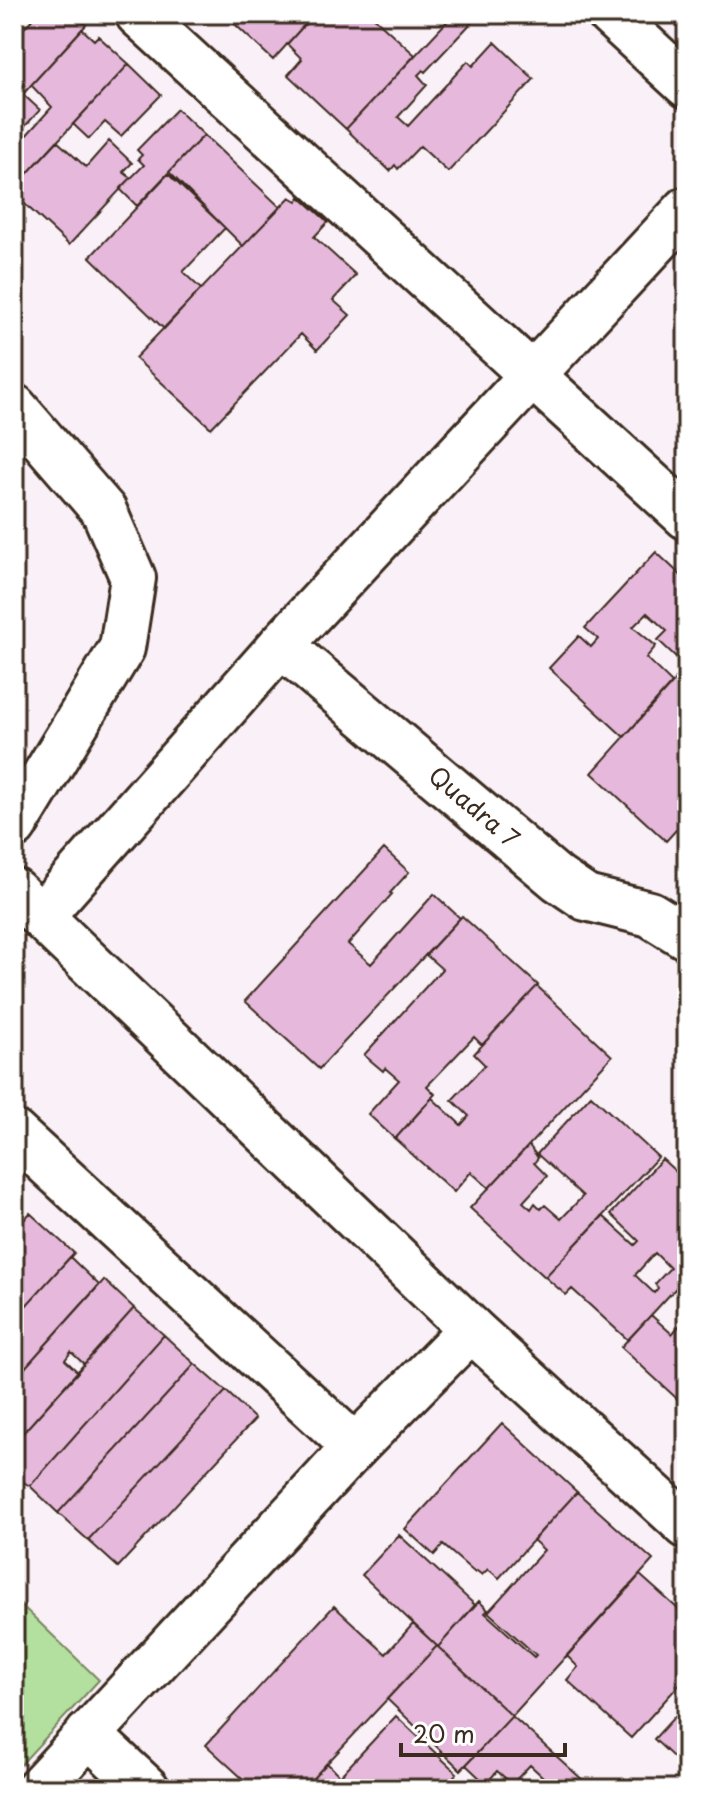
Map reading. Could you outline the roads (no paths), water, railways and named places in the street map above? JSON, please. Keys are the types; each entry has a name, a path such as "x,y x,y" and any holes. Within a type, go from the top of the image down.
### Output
{"street":[{"path":"138,14 687,517"},
{"path":"610,14 687,85"},
{"path":"687,209 281,645 28,904 471,1329 687,1526"},
{"path":"14,407 104,511 133,578 122,648 14,826"},
{"name":"Quadra 7","path":"281,645 558,879 586,898 650,914 687,937"},
{"path":"14,1133 355,1447"},
{"path":"38,1789 355,1447 471,1329"},
{"path":"88,1734 147,1789"}]}
